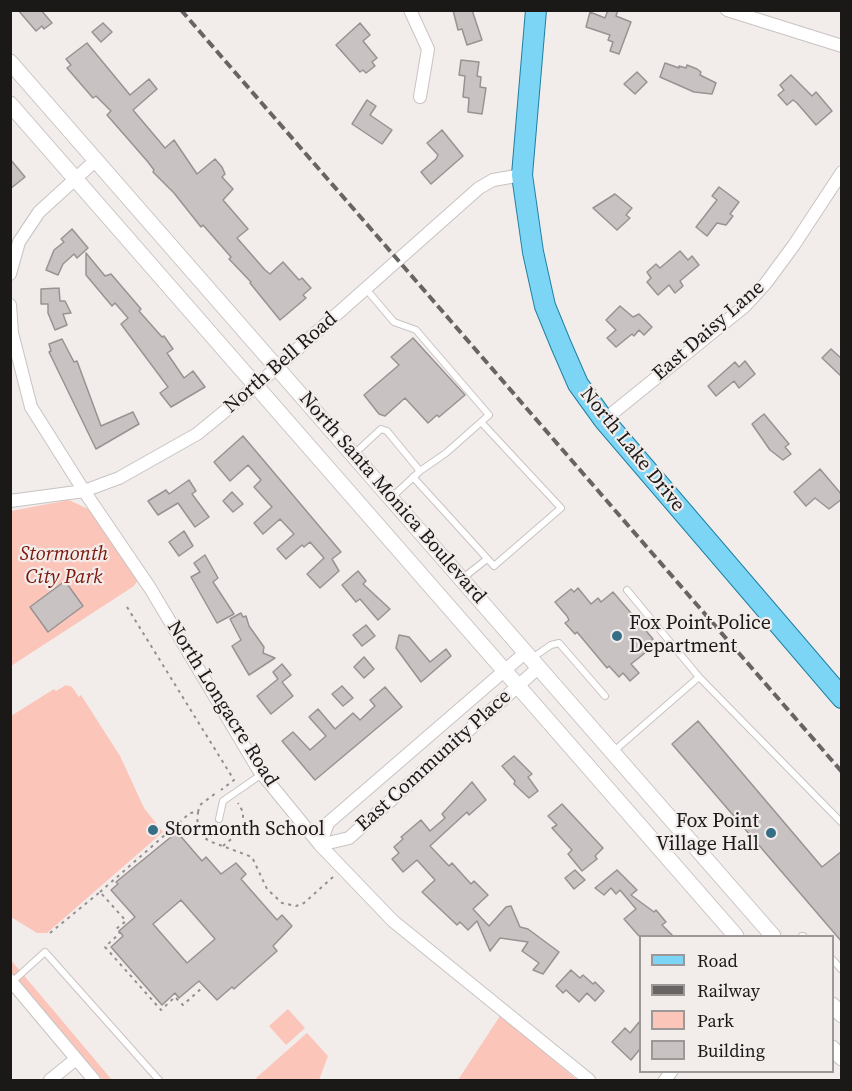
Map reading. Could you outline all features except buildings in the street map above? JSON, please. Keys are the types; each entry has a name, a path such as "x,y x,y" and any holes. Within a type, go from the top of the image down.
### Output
{"main road":[{"name":"North Lake Drive","path":"536,10 522,175 527,219 545,306 578,384 604,420 842,698"}],"street":[{"path":"410,10 428,49 420,97"},
{"path":"727,10 842,46"},
{"name":"North Santa Monica Boulevard","path":"10,62 772,935"},
{"name":"North Santa Monica Boulevard","path":"10,104 506,669 735,935"},
{"path":"10,274 19,242 39,212 96,160"},
{"name":"East Daisy Lane","path":"604,420 745,306 766,283 794,245 842,172"},
{"name":"North Bell Road","path":"10,501 84,491 119,478 197,434 278,367 478,188 493,180 522,175"},
{"name":"North Longacre Road","path":"10,305 12,333 31,407 84,491 150,588 262,774 321,845 393,921 589,1080"},
{"path":"371,515 391,497"},
{"path":"443,597 462,579"},
{"name":"East Community Place","path":"321,845 328,823 506,669 532,659"},
{"name":"East Community Place","path":"321,845 349,838 519,684 532,659"},
{"path":"557,729 578,711"},
{"path":"591,767 612,752"},
{"path":"11,981 94,1080"},
{"path":"50,1080 76,1059"}],"lane":[{"path":"366,289 394,322 416,330 489,415 391,497"},
{"path":"413,477 494,566 561,508 481,422"},
{"path":"354,454 381,429 387,431 420,471"},
{"path":"462,579 487,559"},
{"path":"627,590 699,677 842,823"},
{"path":"532,659 551,645 559,644 605,696"},
{"path":"612,752 699,677"},
{"path":"219,819 223,801 262,774"},
{"path":"11,981 45,952 159,1080"}],"path":[{"path":"127,607 234,780 200,806 198,828 201,835 252,856 273,897 296,906 304,903 343,868"},
{"path":"223,846 243,829 243,812 238,803"},
{"path":"50,933 190,813 198,812"},
{"path":"100,892 126,921 116,929 120,933 105,947 161,1010 175,997 183,1005 204,986"}],"green space":[{"name":"Stormonth City Park","path":"69,500 90,510 138,580 134,586 11,666 11,511"},
{"path":"66,685 72,687 79,697 81,695 120,756 144,808 163,832 47,933 37,933 11,917 11,716 54,689 56,691"},
{"path":"10,959 112,1080 103,1080 11,973"},
{"path":"288,1009 305,1028 286,1045 269,1026"},
{"path":"500,1016 530,1040 577,1080 458,1080"},
{"path":"307,1033 328,1056 319,1080 258,1080 256,1078"}],"railway":[{"path":"181,10 842,772"}],"place":[{"name":"Fox Point Police Department","path":"617,636"},
{"name":"Stormonth School","path":"153,830"},
{"name":"Fox Point Village Hall","path":"771,833"}]}
